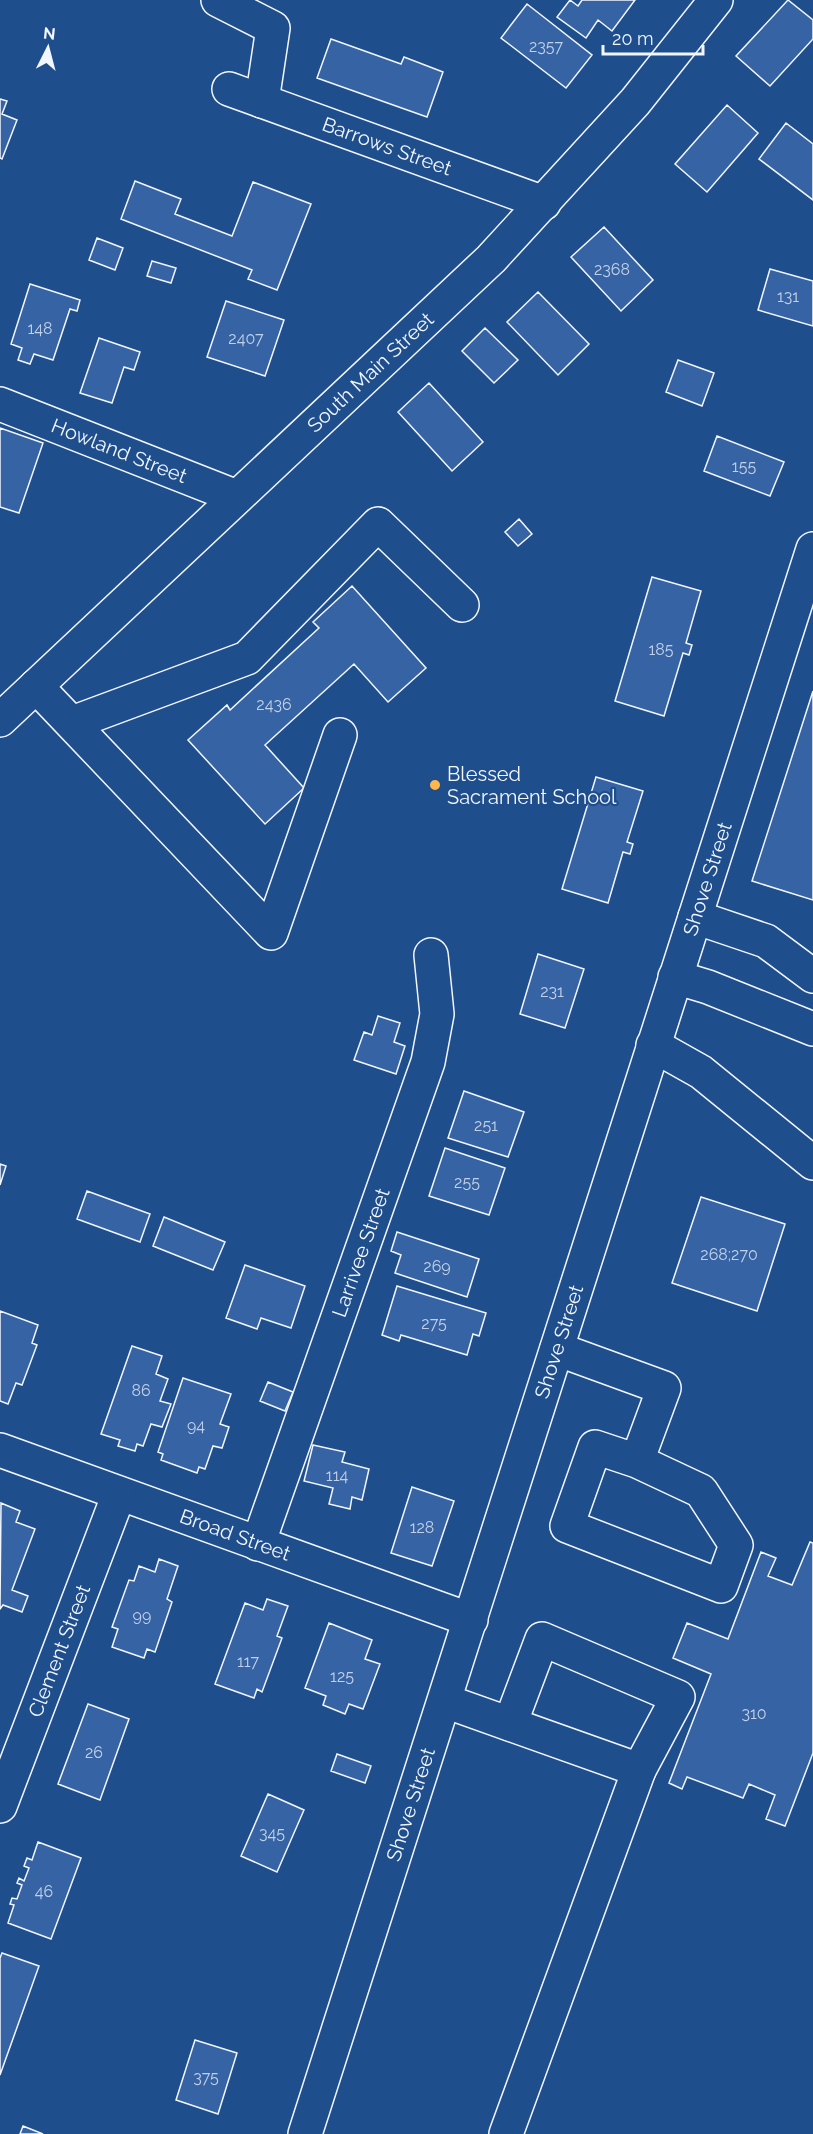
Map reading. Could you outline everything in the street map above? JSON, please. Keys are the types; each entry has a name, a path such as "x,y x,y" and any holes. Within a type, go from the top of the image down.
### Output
{"street":[{"path":"218,0 273,28 262,101"},
{"name":"South Main Street","path":"0,720 491,259 635,102 716,0"},
{"name":"Barrows Street","path":"229,89 544,203"},
{"name":"Howland Street","path":"0,404 237,497"},
{"path":"72,723 247,658 378,524 462,605"},
{"name":"Shove Street","path":"305,2134 813,549"},
{"path":"36,686 271,933 340,735"},
{"path":"694,917 766,941 813,976"},
{"name":"Larrivee Street","path":"258,1544 428,1062 437,1014 431,956"},
{"path":"675,977 708,987 813,1029"},
{"path":"653,1045 701,1072 813,1162"},
{"path":"557,1349 664,1388 637,1461"},
{"path":"595,1447 637,1461 700,1491 736,1545 721,1586 567,1526 595,1447"},
{"name":"Broad Street","path":"0,1450 471,1620"},
{"name":"Clement Street","path":"0,1806 118,1494"},
{"path":"506,2134 639,1770 678,1697 542,1639 510,1724"},
{"path":"445,1701 639,1770"}],"building":[{"path":"570,0 578,6 582,0 635,0 612,31 598,20 586,38 557,17"},
{"path":"788,0 813,20 813,39 770,86 736,56"},
{"path":"527,4 592,55 566,88 501,38"},
{"path":"331,39 401,64 404,57 443,72 427,117 317,78"},
{"path":"0,99 7,101 2,114 17,120 2,159 0,158"},
{"path":"727,105 758,133 707,192 675,164"},
{"path":"786,123 813,144 813,200 759,159"},
{"path":"135,181 181,199 175,214 232,236 253,182 311,204 277,290 248,279 252,270 121,219"},
{"path":"604,227 653,280 621,311 571,257"},
{"path":"97,238 123,248 115,270 89,260"},
{"path":"152,261 176,268 171,283 147,276"},
{"path":"770,269 813,281 813,326 758,310"},
{"path":"30,284 80,300 77,311 70,309 53,360 34,354 30,364 18,360 22,348 11,344"},
{"path":"538,292 589,344 558,375 507,322"},
{"path":"226,301 284,320 265,376 207,357"},
{"path":"485,328 518,360 494,383 462,351"},
{"path":"99,338 140,352 134,370 124,367 112,403 80,393"},
{"path":"678,360 714,373 702,406 666,392"},
{"path":"429,383 483,442 452,471 398,412"},
{"path":"0,428 43,443 19,513 0,507"},
{"path":"717,436 784,462 770,496 704,471"},
{"path":"519,519 532,534 518,546 505,532"},
{"path":"652,577 701,591 686,643 692,645 689,655 683,653 664,716 615,701"},
{"path":"352,586 426,668 388,702 354,664 265,745 304,788 265,824 188,740 227,705 230,710 319,628 313,622"},
{"path":"813,691 813,900 752,881"},
{"path":"596,777 643,791 627,842 633,844 630,854 623,852 608,903 562,889"},
{"path":"538,954 584,969 565,1028 520,1014"},
{"path":"378,1016 400,1023 394,1042 405,1046 396,1074 354,1060 364,1032 372,1035"},
{"path":"464,1091 524,1112 508,1157 448,1138"},
{"path":"445,1148 505,1168 489,1215 429,1196"},
{"path":"0,1164 6,1166 0,1185"},
{"path":"87,1191 150,1214 140,1242 77,1219"},
{"path":"701,1197 785,1224 757,1311 672,1283"},
{"path":"164,1217 225,1242 213,1270 153,1246"},
{"path":"397,1232 479,1259 467,1297 395,1273 401,1255 391,1251"},
{"path":"245,1265 305,1286 291,1328 261,1318 257,1329 226,1318"},
{"path":"397,1286 486,1313 479,1336 473,1334 467,1355 401,1335 399,1341 382,1335"},
{"path":"0,1311 38,1325 32,1343 37,1345 22,1385 16,1383 8,1404 0,1401"},
{"path":"132,1346 162,1356 156,1374 168,1379 160,1401 171,1404 162,1427 151,1424 143,1446 137,1444 135,1451 118,1446 120,1440 101,1434"},
{"path":"183,1378 231,1394 220,1424 229,1427 222,1448 213,1446 205,1469 199,1467 197,1473 161,1460 163,1454 158,1452"},
{"path":"268,1382 293,1392 285,1411 260,1401"},
{"path":"313,1445 345,1452 342,1462 369,1469 362,1500 352,1497 350,1509 329,1504 333,1488 304,1481"},
{"path":"412,1487 454,1501 432,1566 391,1553"},
{"path":"1,1503 20,1511 16,1522 35,1529 12,1590 28,1596 22,1612 3,1605 0,1609"},
{"path":"810,1542 813,1543 813,1753 785,1826 766,1819 775,1795 749,1784 743,1798 687,1777 682,1789 669,1783 711,1674 673,1658 687,1623 728,1639 761,1552 776,1558 768,1576 792,1585"},
{"path":"159,1559 178,1566 167,1599 172,1602 155,1652 147,1649 144,1658 112,1647 118,1629 112,1627 129,1580 134,1581 139,1566 155,1572"},
{"path":"267,1599 288,1606 277,1636 282,1638 262,1692 257,1689 254,1698 215,1684 245,1603 263,1610"},
{"path":"329,1623 372,1640 365,1659 380,1664 363,1709 349,1704 345,1714 323,1705 326,1696 305,1688"},
{"path":"88,1704 129,1719 100,1800 58,1784"},
{"path":"337,1754 371,1766 365,1783 331,1771"},
{"path":"268,1794 304,1810 277,1872 241,1856"},
{"path":"38,1842 81,1858 51,1939 8,1923 14,1905 10,1904 12,1898 17,1899 22,1885 17,1883 19,1878 24,1881 29,1868 24,1866 27,1858 32,1860"},
{"path":"2,1953 39,1966 0,2075 0,1958"},
{"path":"195,2040 237,2053 218,2114 176,2100"},
{"path":"23,2126 43,2134 20,2134"}],"place":[{"name":"Blessed Sacrament School","path":"435,785"}]}
